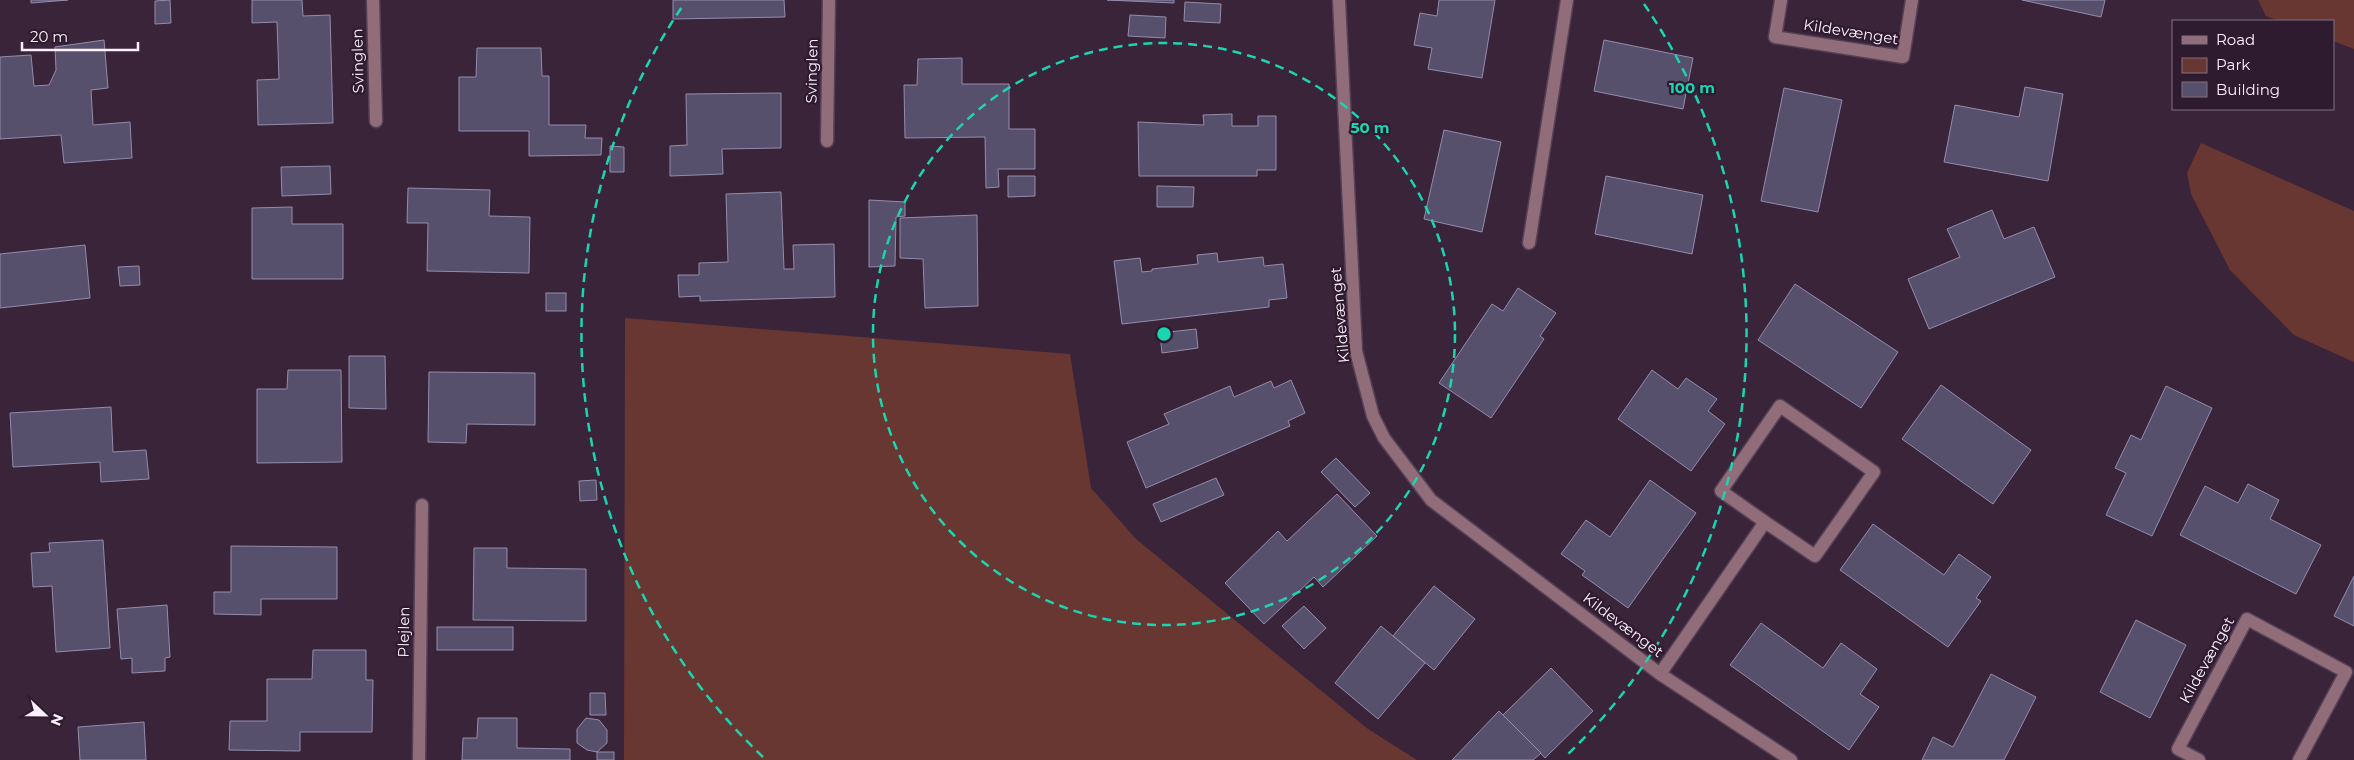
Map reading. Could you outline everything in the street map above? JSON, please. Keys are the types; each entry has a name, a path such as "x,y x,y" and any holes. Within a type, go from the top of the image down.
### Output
{"street":[{"name":"Svinglen","path":"373,0 376,121"},
{"name":"Svinglen","path":"827,141 829,0"},
{"name":"Kildevænget","path":"1339,0 1356,351 1373,416 1384,438 1431,500 1660,674 1791,760"},
{"path":"1529,243 1567,0"},
{"name":"Kildevænget","path":"1781,0 1775,37 1904,57 1912,0"},
{"path":"1780,406 1874,472 1815,556 1766,522 1721,491 1780,406"},
{"name":"Plejlen","path":"418,760 422,505"},
{"name":"Kildevænget","path":"1660,674 1766,522"},
{"name":"Kildevænget","path":"2200,760 2178,749 2247,619 2346,672 2299,760"}],"green space":[{"path":"2258,0 2354,0 2354,49 2334,41 2334,20 2276,20 2266,16"},
{"path":"2201,143 2354,211 2354,362 2294,335 2230,270 2191,194 2187,173"},
{"path":"625,318 1070,354 1091,488 1136,539 1368,729 1417,760 624,760"}],"building":[{"path":"31,0 68,0 31,3"},
{"path":"170,0 171,23 155,24 155,1"},
{"path":"252,0 302,0 303,16 330,15 333,123 258,125 257,80 279,79 277,22 252,23"},
{"path":"673,0 784,0 785,17 673,19"},
{"path":"1107,0 1174,0 1174,3"},
{"path":"1439,0 1495,0 1482,78 1428,69 1432,48 1414,45 1420,13 1437,16"},
{"path":"2022,0 2105,0 2101,17"},
{"path":"1185,2 1221,4 1220,23 1184,21"},
{"path":"1130,15 1166,17 1165,38 1128,36"},
{"path":"104,40 108,88 91,90 93,125 130,122 132,158 64,163 61,135 0,139 0,57 31,55 34,86 49,85 56,70 55,47"},
{"path":"1604,40 1693,58 1683,109 1594,91"},
{"path":"477,48 541,48 542,76 549,76 549,125 586,125 585,138 602,138 601,155 529,156 529,131 459,131 459,77 476,77"},
{"path":"962,58 962,84 1009,84 1009,129 1035,129 1035,169 998,169 999,187 986,188 985,137 905,138 904,85 917,85 918,59"},
{"path":"2025,87 2063,94 2048,181 1944,162 1955,105 2019,117"},
{"path":"1784,88 1842,100 1818,212 1761,201"},
{"path":"781,93 781,148 722,149 723,174 670,176 670,146 687,145 686,94"},
{"path":"1232,114 1232,126 1258,126 1258,116 1276,116 1276,170 1257,170 1257,176 1139,176 1138,122 1204,125 1203,115"},
{"path":"1444,130 1501,142 1482,232 1424,219"},
{"path":"610,146 624,147 624,172 610,172"},
{"path":"330,166 331,194 282,196 281,167"},
{"path":"1008,176 1035,176 1035,196 1008,197"},
{"path":"1606,176 1703,195 1692,254 1595,234"},
{"path":"1157,186 1194,187 1193,207 1157,207"},
{"path":"408,188 490,190 489,216 530,217 529,273 427,271 428,223 407,223"},
{"path":"781,192 784,269 794,269 793,245 834,244 835,297 700,301 700,296 679,297 678,275 699,275 699,263 728,262 726,194"},
{"path":"869,200 905,202 905,216 896,217 895,266 869,267"},
{"path":"292,207 292,224 343,224 343,279 252,279 252,208"},
{"path":"1992,210 2004,239 2034,227 2055,277 1929,329 1908,279 1960,257 1947,229"},
{"path":"977,215 978,306 925,308 923,259 900,258 900,218"},
{"path":"85,245 90,298 0,308 0,254"},
{"path":"1217,253 1218,262 1263,257 1264,266 1283,264 1287,298 1269,300 1269,307 1122,324 1114,261 1140,258 1142,272 1152,271 1152,269 1198,264 1197,255"},
{"path":"139,266 140,285 120,286 118,267"},
{"path":"1795,284 1898,352 1861,408 1758,340"},
{"path":"1518,288 1556,313 1540,336 1544,339 1491,418 1439,383 1492,304 1503,311"},
{"path":"546,293 566,293 566,311 546,311"},
{"path":"1196,329 1198,348 1162,353 1160,333"},
{"path":"349,356 385,356 386,409 349,408"},
{"path":"288,370 341,370 342,462 257,463 257,389 287,389"},
{"path":"1652,370 1678,389 1686,378 1717,399 1708,411 1725,424 1691,471 1618,419"},
{"path":"429,372 535,373 535,425 467,424 466,443 428,442"},
{"path":"1291,380 1305,413 1288,421 1290,426 1146,488 1127,442 1169,424 1164,414 1230,386 1234,397 1271,381 1274,388"},
{"path":"1941,385 2031,450 1993,504 1902,439"},
{"path":"2166,386 2212,408 2152,536 2106,515 2126,473 2115,468 2131,435 2141,440"},
{"path":"111,407 113,452 146,450 149,479 101,482 100,462 13,467 10,413"},
{"path":"1336,458 1370,493 1355,507 1321,472"},
{"path":"1216,478 1224,495 1161,522 1153,504"},
{"path":"596,480 597,500 580,501 579,481"},
{"path":"1650,480 1696,513 1628,608 1582,575 1585,571 1561,554 1586,520 1610,537"},
{"path":"2248,484 2279,500 2270,519 2321,545 2296,594 2180,535 2205,486 2238,503"},
{"path":"1337,494 1377,536 1323,587 1314,577 1264,624 1225,583 1278,531 1287,541"},
{"path":"1873,524 1944,575 1959,554 1991,577 1976,598 1981,601 1948,647 1840,570"},
{"path":"103,540 110,648 56,652 52,586 33,587 31,553 50,552 49,543"},
{"path":"231,546 337,547 337,599 261,599 261,615 214,614 214,592 231,592"},
{"path":"474,548 507,548 507,568 586,569 586,621 473,620"},
{"path":"2354,576 2354,626 2334,616"},
{"path":"1434,586 1475,619 1434,670 1393,636"},
{"path":"167,605 170,657 165,658 165,671 132,673 132,658 121,659 117,609"},
{"path":"1304,606 1326,628 1304,649 1282,626"},
{"path":"2136,620 2186,645 2150,718 2100,692"},
{"path":"1761,623 1823,668 1841,643 1877,669 1860,694 1879,707 1849,750 1730,665"},
{"path":"1381,626 1425,663 1378,719 1335,683"},
{"path":"437,627 513,627 513,650 437,650"},
{"path":"313,650 366,650 366,680 373,680 372,732 300,732 300,751 229,750 230,721 267,721 267,679 312,679"},
{"path":"1551,668 1593,711 1545,758 1503,715"},
{"path":"1991,674 2036,697 2004,760 1922,760 1933,737 1953,747"},
{"path":"590,693 605,693 606,715 590,715"},
{"path":"1499,711 1541,753 1533,760 1452,760"},
{"path":"478,718 517,718 517,748 570,749 570,760 462,760 463,738 477,738"},
{"path":"586,718 599,720 607,730 607,743 597,752 587,750 577,743 577,729"},
{"path":"144,722 146,760 80,760 78,727"},
{"path":"597,752 614,752 614,760 597,760"}]}
